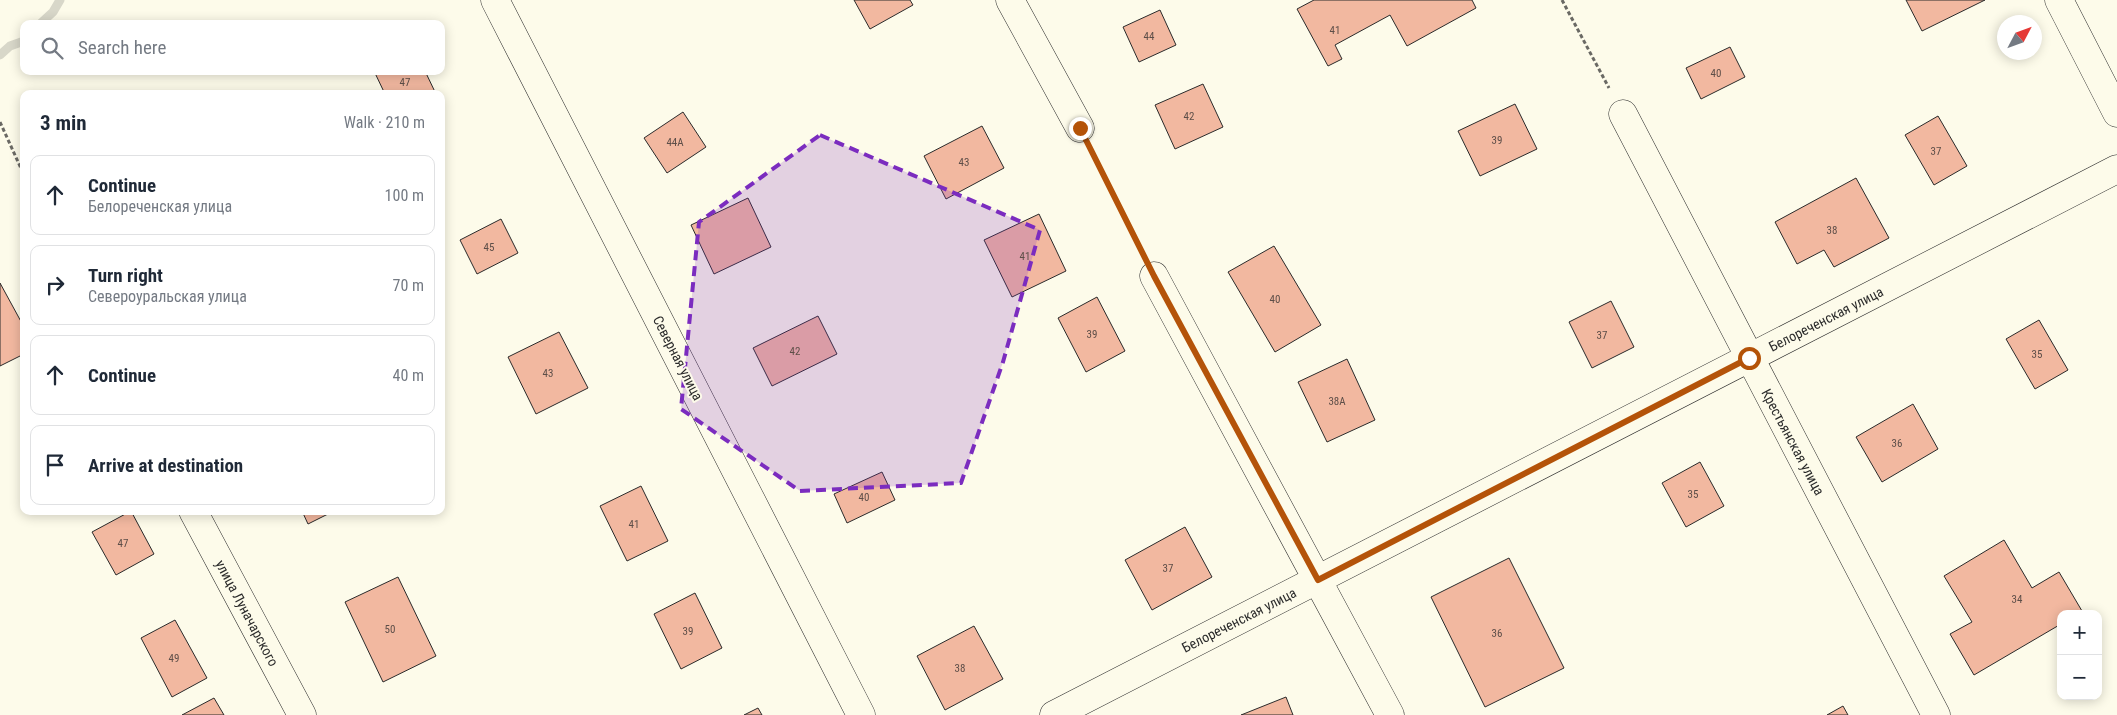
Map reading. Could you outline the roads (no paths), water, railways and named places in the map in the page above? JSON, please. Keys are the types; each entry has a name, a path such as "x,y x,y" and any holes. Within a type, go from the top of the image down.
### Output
{"street":[{"name":"Северная улица","path":"496,0 861,715"},
{"path":"1010,0 1080,128"},
{"path":"2058,0 2117,112"},
{"name":"Крестьянская улица","path":"1623,114 1936,715"},
{"name":"Белореченская улица","path":"1054,715 2117,169"},
{"path":"1154,276 1390,715"},
{"name":"улица Луначарского","path":"195,515 302,715"}],"waterway":[{"path":"44,20 53,12 60,0"},
{"path":"0,55 10,46 20,42"}]}
